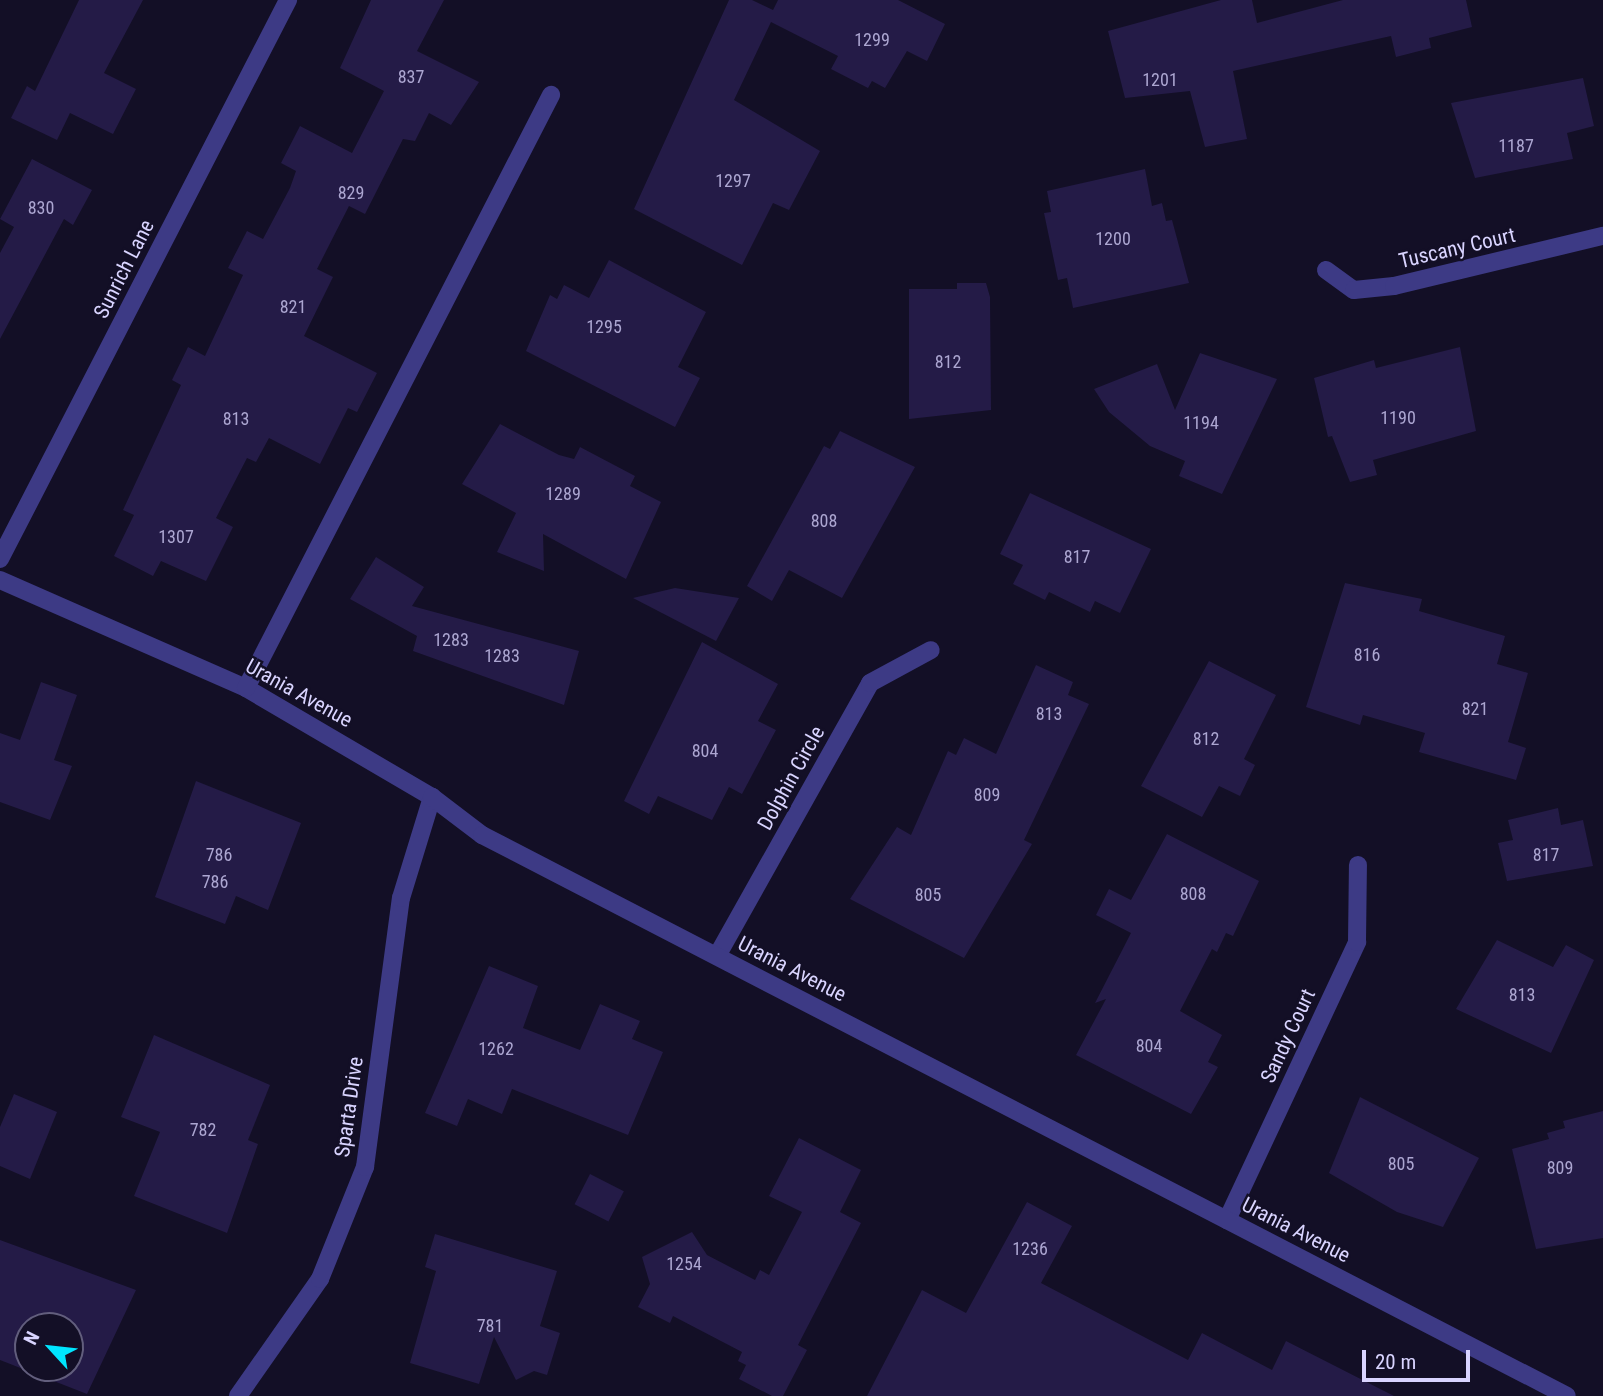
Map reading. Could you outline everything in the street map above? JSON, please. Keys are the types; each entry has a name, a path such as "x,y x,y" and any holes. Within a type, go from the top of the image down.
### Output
{"street":[{"name":"Sunrich Lane","path":"0,559 288,0"},
{"path":"246,688 551,94"},
{"name":"Tuscany Court","path":"1326,270 1354,290 1394,286 1603,236"},
{"name":"Urania Avenue","path":"0,580 246,688 432,797 482,835 1567,1396"},
{"name":"Dolphin Circle","path":"717,956 870,683 931,650"},
{"name":"Sparta Drive","path":"238,1396 320,1279 365,1167 401,898 432,797"},
{"name":"Sandy Court","path":"1227,1220 1357,942 1358,865"}],"building":[{"path":"79,0 143,0 104,73 136,89 113,134 70,113 57,140 11,118 27,86 35,91"},
{"path":"371,0 444,0 417,51 479,82 451,125 429,113 415,141 403,139 365,214 349,206 317,269 333,277 304,336 377,373 357,412 348,408 320,464 269,438 256,462 247,458 216,518 233,527 206,581 161,561 153,576 114,556 134,515 123,510 181,385 172,380 188,347 205,356 243,275 228,268 247,231 263,239 290,188 296,171 281,163 300,126 352,153 384,91 340,68"},
{"path":"729,0 752,0 773,10 778,0 898,0 945,24 927,61 907,51 885,88 872,81 868,88 831,69 838,56 771,22 734,100 820,151 789,210 773,203 742,265 634,209"},
{"path":"1221,0 1252,0 1257,23 1343,0 1466,0 1472,27 1429,38 1431,48 1396,57 1391,36 1233,71 1247,139 1205,147 1190,91 1125,98 1108,31"},
{"path":"1583,78 1594,126 1567,133 1573,159 1475,178 1451,103"},
{"path":"32,159 92,190 73,225 64,219 0,339 0,253 14,227 0,219"},
{"path":"1145,169 1152,206 1162,203 1166,221 1172,220 1189,283 1073,308 1067,278 1058,280 1044,213 1051,212 1047,191"},
{"path":"609,260 706,312 678,367 700,378 675,427 526,351 550,295 557,299 564,285 589,298"},
{"path":"957,283 986,283 990,297 991,410 909,419 909,289 957,289"},
{"path":"1460,347 1476,431 1373,460 1377,475 1350,482 1332,436 1328,437 1314,378 1374,360 1376,368"},
{"path":"1200,353 1277,379 1222,494 1179,476 1185,461 1150,446 1109,412 1094,389 1157,364 1175,410"},
{"path":"500,424 559,455 574,459 580,447 635,476 630,486 661,502 626,579 543,534 544,571 497,552 516,513 462,484"},
{"path":"840,431 915,467 842,598 789,570 772,601 747,586 824,446 830,449"},
{"path":"1030,493 1151,549 1120,613 1095,601 1090,612 1049,592 1045,600 1013,584 1023,565 1000,554"},
{"path":"376,557 424,587 412,606 579,651 564,705 413,651 417,636 350,599"},
{"path":"1345,583 1422,599 1419,611 1505,636 1497,664 1528,673 1508,742 1526,748 1516,780 1419,752 1425,733 1363,715 1360,725 1306,707"},
{"path":"675,588 739,598 716,641 633,598"},
{"path":"702,642 778,684 758,721 776,730 742,794 729,787 712,820 658,796 649,814 624,801"},
{"path":"1209,661 1276,695 1244,759 1255,765 1240,796 1219,786 1202,817 1141,786"},
{"path":"1036,665 1073,682 1068,695 1089,704 1024,840 1032,844 964,958 850,899 897,827 911,835 948,751 956,755 964,738 996,754"},
{"path":"41,682 77,695 54,760 72,766 50,820 0,802 0,733 20,740"},
{"path":"196,781 301,823 268,910 236,896 225,924 155,897"},
{"path":"1558,808 1561,825 1583,820 1593,866 1507,881 1498,843 1513,840 1508,820"},
{"path":"1167,834 1259,881 1233,936 1226,933 1217,952 1212,949 1180,1011 1222,1035 1208,1062 1218,1067 1191,1114 1076,1055 1106,999 1095,1003 1131,933 1096,915 1109,889 1131,900"},
{"path":"1497,940 1553,967 1566,945 1594,960 1551,1053 1456,1009"},
{"path":"489,966 538,986 523,1028 580,1050 600,1004 640,1021 632,1039 663,1052 628,1135 512,1089 502,1114 468,1099 457,1126 425,1113"},
{"path":"154,1035 270,1085 248,1140 258,1144 227,1233 134,1196 160,1132 121,1117"},
{"path":"14,1094 57,1112 30,1179 0,1166 0,1127"},
{"path":"1360,1097 1479,1158 1443,1227 1397,1212 1329,1173"},
{"path":"1603,1111 1603,1238 1536,1249 1512,1149 1549,1139 1547,1133 1565,1128 1563,1121"},
{"path":"799,1138 861,1170 840,1212 861,1223 798,1345 807,1350 783,1396 772,1396 739,1379 746,1365 738,1361 742,1352 673,1316 670,1323 638,1307 650,1284 642,1257 692,1232 707,1255 755,1280 760,1270 769,1275 802,1212 769,1196"},
{"path":"590,1174 624,1191 608,1222 575,1204"},
{"path":"1027,1202 1072,1226 1041,1283 1188,1360 1202,1333 1272,1370 1286,1341 1394,1396 867,1396 922,1290 966,1313"},
{"path":"435,1234 557,1271 540,1326 560,1333 547,1375 534,1371 516,1380 494,1337 479,1384 410,1363 436,1271 425,1267"},
{"path":"0,1240 136,1290 87,1394 56,1382 84,1382 84,1312 14,1312 14,1365 0,1360"}]}
